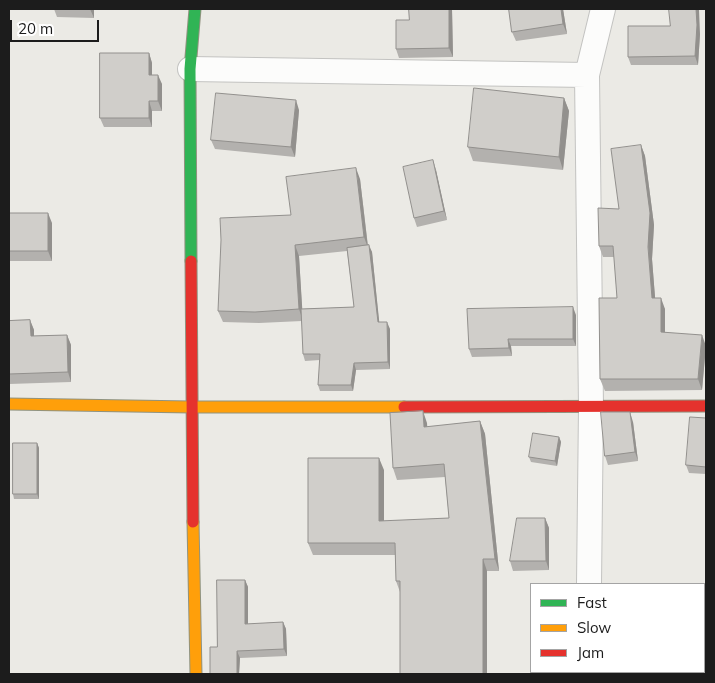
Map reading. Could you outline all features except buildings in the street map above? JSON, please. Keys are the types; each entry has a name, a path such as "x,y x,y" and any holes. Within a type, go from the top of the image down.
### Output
{"street":[{"path":"195,9 190,69 191,407 196,674"},
{"path":"589,583 591,406 587,75 603,9"},
{"path":"190,69 587,75"},
{"path":"9,404 191,407 706,406"}],"traffic: fast":[{"path":"191,261 190,69 195,9"}],"traffic: slow":[{"path":"9,404 191,407 404,407"},
{"path":"193,522 196,674"}],"traffic: jam":[{"path":"191,261 193,522"},
{"path":"404,407 706,406"}]}
